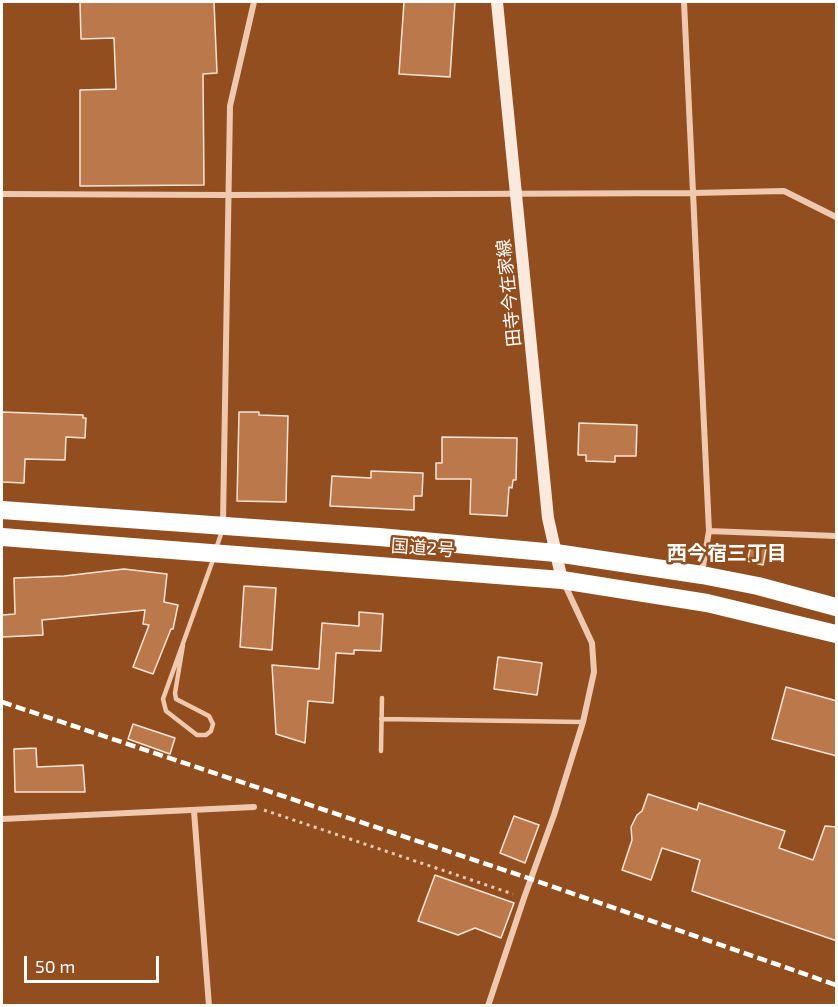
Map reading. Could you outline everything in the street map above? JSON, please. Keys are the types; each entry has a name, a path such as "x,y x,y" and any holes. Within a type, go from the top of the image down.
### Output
{"highway":[{"name":"国道2号","path":"2,510 556,553 702,575 758,586 837,608"},
{"name":"国道2号","path":"2,537 562,580 707,603 837,634"}],"main road":[{"name":"田寺今在家線","path":"497,2 548,518 562,580"}],"street":[{"path":"223,526 230,106 254,2"},
{"path":"684,2 709,531 702,575"},
{"path":"2,194 229,195 784,191 837,217"},
{"path":"709,531 837,536"},
{"path":"488,1005 554,815 583,722 594,672 592,643 562,580"},
{"path":"2,819 254,807"},
{"path":"194,811 209,1005"}],"lane":[{"path":"183,645 176,699 209,716 213,724 212,731 206,735 197,735 166,711 163,699 223,526"},
{"path":"381,751 382,698"},
{"path":"381,719 583,722"}],"path":[{"path":"254,807 524,898"}],"building":[{"path":"80,2 214,2 217,73 203,74 204,185 80,186 80,90 116,89 114,38 81,39"},
{"path":"404,2 455,2 450,77 399,74"},
{"path":"2,412 83,415 83,418 86,418 85,438 66,437 65,460 25,459 24,483 2,482"},
{"path":"239,412 288,416 286,502 237,501"},
{"path":"579,423 637,425 636,456 615,456 615,462 586,461 586,455 578,455"},
{"path":"442,437 517,438 516,480 513,480 512,488 509,487 507,516 470,514 471,479 436,479 436,463 442,463"},
{"path":"371,471 423,473 422,496 414,496 414,510 330,506 332,476 371,478"},
{"path":"751,546 766,549 763,565 747,561"},
{"path":"124,569 167,574 164,602 178,605 173,629 171,629 153,674 133,667 149,625 143,624 145,610 42,620 43,635 2,637 2,615 15,614 14,578 64,576"},
{"path":"244,586 276,588 272,650 240,647"},
{"path":"359,612 383,614 381,651 354,650 354,654 336,653 333,703 308,701 305,743 276,734 272,665 319,669 322,623 359,626"},
{"path":"498,657 542,663 537,695 494,689"},
{"path":"786,687 837,701 837,756 772,739"},
{"path":"133,724 175,738 170,754 128,739"},
{"path":"36,748 37,767 83,765 85,792 15,792 14,749"},
{"path":"648,794 697,810 699,803 785,831 779,848 813,860 825,826 837,827 837,941 692,891 700,860 662,848 651,880 622,870 632,840 631,827 637,815 642,811"},
{"path":"514,816 539,825 525,863 500,853"},
{"path":"435,875 514,903 501,938 475,928 458,935 418,921"}],"railway":[{"path":"2,702 531,879 836,985"}],"district":[{"name":"西今宿三丁目","path":"727,553"}]}
